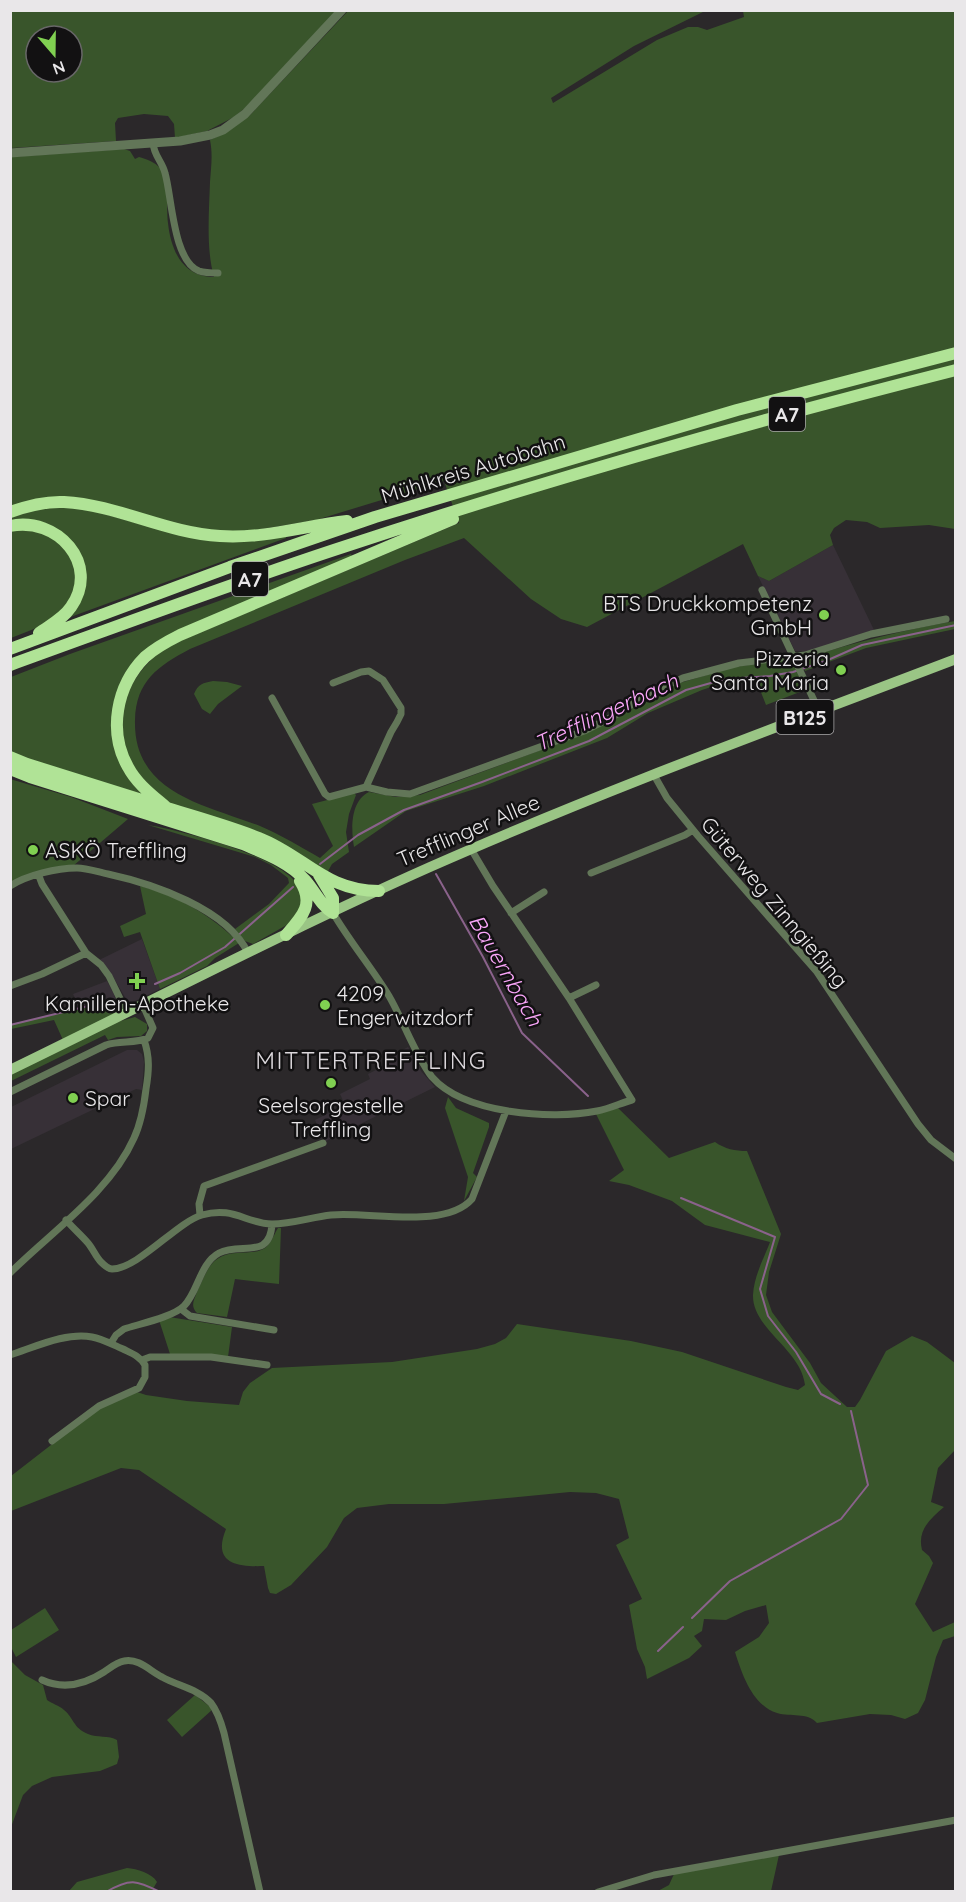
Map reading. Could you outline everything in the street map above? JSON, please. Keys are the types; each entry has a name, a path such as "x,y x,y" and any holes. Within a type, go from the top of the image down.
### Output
{"highway":[{"name":"Mühlkreis Autobahn","path":"16,647 375,517 668,430 956,353"},
{"name":"Mühlkreis Autobahn","path":"10,665 333,550 491,500 758,422 956,370"},
{"path":"166,807 135,778 127,766 118,740 117,719 126,683 136,667 147,656 180,635 448,522 491,500"},
{"path":"10,512 62,501 82,504 190,533 221,536 258,535 375,517"},
{"path":"10,526 39,525 58,535 73,551 79,569 79,589 71,606 56,622 16,647"},
{"path":"10,757 261,839 298,858 318,874 341,886 379,891"},
{"path":"10,769 243,844 269,855 306,880 324,907 333,913"},
{"path":"10,774 30,777"},
{"path":"286,935 301,919 307,903 302,884 287,866"},
{"path":"318,874 333,898 333,913"}],"main road":[{"name":"Trefflinger Allee","path":"10,1070 248,953 471,849 956,659"}],"street":[{"path":"10,153 180,141 203,137 223,130 255,105 342,10"},
{"path":"153,143 154,153 165,171 183,254 199,271 218,273"},
{"path":"762,590 819,711"},
{"path":"272,698 325,794 329,797 366,787 400,794 422,791 584,731 614,716 648,694 683,678 720,666 805,655 892,629 946,619"},
{"path":"333,683 369,671 383,680 401,708 398,722 391,732 366,787"},
{"name":"Güterweg Zinngießing","path":"655,778 667,798 693,830 802,954 832,993 918,1124 931,1140 956,1159"},
{"path":"591,873 685,836 693,830"},
{"path":"333,913 381,983 432,1077 451,1092 484,1105 525,1114 598,1111 632,1100 569,998 471,849"},
{"path":"10,886 39,876 76,868 130,879 176,896 221,921 242,942 248,953"},
{"path":"39,876 86,953 108,974 127,1013"},
{"path":"511,913 544,892"},
{"path":"10,986 86,953"},
{"path":"569,998 596,985"},
{"path":"10,1092 115,1042 144,1040 153,1028 143,1005"},
{"path":"10,1273 111,1173 133,1140 143,1107 149,1068 149,1054 144,1040"},
{"path":"66,1220 86,1240 101,1263 113,1269 131,1262 200,1215 236,1213 259,1222 272,1224 333,1215 410,1216 455,1211 469,1203 506,1111"},
{"path":"200,1215 199,1204 204,1186 323,1143"},
{"path":"111,1344 119,1332 181,1309 189,1300 212,1258 228,1250 262,1245 270,1237 272,1224"},
{"path":"181,1309 190,1316 274,1330"},
{"path":"10,1355 78,1336 94,1337 142,1360 146,1370 143,1383 138,1388 99,1406 52,1441"},
{"path":"142,1360 150,1357 211,1357 267,1365"},
{"path":"42,1680 56,1685 72,1686 127,1660 146,1666 162,1678 210,1702 216,1710 224,1733 260,1892"},
{"path":"598,1892 654,1875 956,1820"}],"shaded area":[{"path":"833,545 874,630 809,651 795,651 758,576 769,581"},
{"path":"142,939 160,989 129,1004 112,975 99,960"},
{"path":"107,981 114,994 118,1011 114,1014 110,1002 80,1009 73,994"},
{"path":"408,1047 421,1071 435,1087 324,1142 315,1120 345,1105 340,1094 370,1079 368,1074 386,1065 384,1060"},
{"name":"Spar","path":"127,1050 137,1050 142,1054 144,1062 142,1090 136,1089 11,1149 11,1107"}],"green space":[{"path":"10,11 336,11 234,117 207,131 175,138 174,124 168,116 144,114 118,118 115,123 116,141 11,148"},
{"path":"348,11 705,11 634,46 551,98 553,103 657,40 688,27 707,30 744,17 743,11 955,11 955,529 929,525 880,528 867,522 846,520 834,528 830,535 833,545 769,581 758,576 743,544 587,627 561,619 531,599 464,538 190,649 159,669 144,685 136,706 138,745 146,765 159,781 176,793 196,803 260,826 320,858 333,846 312,804 354,793 356,795 349,814 346,832 349,852 332,864 327,873 180,808 156,793 138,774 126,753 122,731 123,708 131,686 146,665 168,646 459,523 444,481 316,520 249,531 217,532 189,528 94,501 11,508 10,157 124,149 130,151 135,159 139,157 153,162 160,168 165,181 168,223 172,243 180,260 194,272 214,277 209,243 212,156 210,140 230,130 250,115"},
{"path":"79,507 161,530 286,536 286,538 65,619 79,597 72,543 11,522 11,516 33,508"},
{"path":"37,528 64,544 76,570 75,587 63,612 39,627 11,638 11,529"},
{"path":"351,554 352,558 137,660 114,733 154,801 11,753 11,677"},
{"path":"955,621 955,629 866,648 805,671 802,665 806,658 843,647 898,632"},
{"path":"787,660 794,664 805,690 766,705 757,682 720,684 702,690 648,713 607,738 484,786 406,811 354,847 353,816 358,802 369,792 396,797 420,795 576,737 616,718 673,685 734,667"},
{"path":"213,681 242,686 218,704 210,714 202,709 194,694 201,684"},
{"path":"10,779 71,797 128,819 73,866 11,883"},
{"path":"148,825 230,846 253,855 273,865 289,875 299,888 302,904 292,922 253,944 245,941 235,929 269,904 289,883 288,878 271,865 255,857"},
{"path":"140,886 167,895 206,915 239,943 215,958 207,966 160,989 140,932 124,937 120,926 146,914"},
{"path":"110,1002 114,1014 63,1040 54,1020 11,1029 10,1025"},
{"path":"135,1017 147,1024 147,1031 141,1036 117,1037 108,1040 105,1035 11,1081 11,1074 117,1022"},
{"path":"448,1097 456,1108 489,1123 473,1173 477,1177 464,1201 468,1177 445,1108"},
{"path":"617,1107 669,1158 715,1142 730,1149 747,1151 781,1234 769,1272 766,1295 772,1312 810,1363 821,1383 847,1407 855,1407 860,1400 886,1351 912,1336 927,1342 955,1363 955,1450 938,1468 931,1502 944,1507 926,1525 921,1537 922,1550 933,1563 915,1604 933,1632 955,1622 955,1636 943,1640 936,1657 925,1700 918,1713 905,1719 891,1715 870,1714 817,1723 808,1717 777,1713 768,1709 749,1688 735,1652 759,1637 769,1623 766,1605 726,1620 704,1619 702,1631 694,1636 702,1646 689,1658 647,1679 645,1667 637,1649 629,1605 642,1599 616,1545 629,1538 619,1499 596,1493 570,1492 444,1504 389,1504 357,1508 344,1518 327,1547 291,1585 276,1594 270,1593 264,1566 236,1564 224,1556 222,1540 226,1529 139,1470 121,1468 11,1511 11,1476 100,1407 137,1392 187,1401 239,1405 243,1392 250,1383 272,1368 392,1362 477,1349 506,1338 517,1324 631,1341 682,1352 798,1390 805,1385 802,1372 760,1318 755,1307 753,1295 755,1281 770,1242 705,1225 672,1201 629,1185 609,1181 624,1170 595,1112"},
{"path":"278,1228 281,1228 279,1284 235,1279 227,1317 197,1313 193,1305 194,1300 211,1265 228,1254 264,1249"},
{"path":"169,1317 232,1327 228,1357 170,1354 159,1320"},
{"path":"45,1608 59,1630 16,1657 11,1647 11,1630"},
{"path":"11,1661 25,1675 43,1685 47,1700 64,1710 83,1732 117,1740 119,1757 117,1764 100,1771 52,1777 32,1786 23,1795 11,1827"},
{"path":"195,1695 213,1709 182,1737 167,1720"},
{"path":"779,1855 771,1891 656,1892 669,1885 674,1874"},
{"path":"127,1868 144,1872 155,1879 157,1882 151,1892 69,1891 77,1882"}],"waterway":[{"name":"Trefflingerbach","path":"320,864 358,835 404,810 589,741 686,690 725,679 793,672 862,645 956,625"},
{"name":"Bauernbach","path":"436,874 483,957 522,1033 588,1096"},
{"name":"Trefflingerbach","path":"155,984 180,973 225,947 293,887"},
{"name":"Trefflingerbach","path":"10,1025 109,1001"},
{"path":"681,1198 775,1237 760,1289 768,1316 796,1352 821,1394 840,1404"},
{"path":"692,1618 730,1581 841,1519 868,1485 851,1411"},
{"path":"658,1651 683,1627"},
{"path":"106,1892 121,1884 133,1882 160,1892"}],"place":[{"name":"BTS Druckkompetenz GmbH","path":"824,615"},
{"name":"Pizzeria Santa Maria","path":"841,670"},
{"name":"ASKÖ Treffling","path":"33,850"},
{"name":"Kamillen-Apotheke","path":"137,981"},
{"name":"4209 Engerwitzdorf","path":"325,1005"},
{"name":"Seelsorgestelle Treffling","path":"331,1083"},
{"name":"Spar","path":"73,1098"}],"district":[{"name":"MITTERTREFFLING","path":"371,1060"}]}
